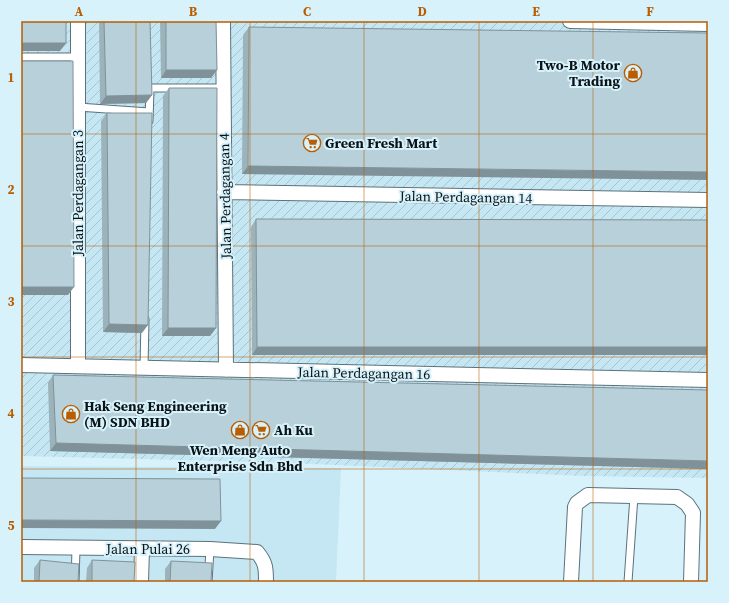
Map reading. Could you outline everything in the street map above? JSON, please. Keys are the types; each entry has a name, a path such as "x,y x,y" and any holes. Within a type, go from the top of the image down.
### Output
{"street":[{"name":"Jalan Perdagangan 3","path":"78,21 78,365"},
{"name":"Jalan Perdagangan 4","path":"223,21 226,370"},
{"path":"570,21 674,22 708,24"},
{"name":"Jalan Perdagangan 14","path":"224,192 708,200"},
{"name":"Jalan Perdagangan 16","path":"21,365 78,365 226,370 708,380"},
{"path":"571,582 575,507 577,503 588,495 677,497 686,504 693,513 691,582"},
{"name":"Jalan Pulai 26","path":"21,547 76,549 210,549 257,552 263,558 266,567 266,582"},
{"path":"140,582 142,549"}],"lane":[{"path":"21,57 78,57"},
{"path":"149,128 150,85 223,88"},
{"path":"78,107 149,112"},
{"path":"144,368 145,312"},
{"path":"628,582 634,496"},
{"path":"75,582 76,549"},
{"path":"208,582 210,549"}],"shaded area":[{"path":"21,21 708,21 708,478 583,476 290,463 21,456"},
{"path":"21,466 341,468 336,582 21,582"}],"building":[{"path":"21,21 66,21 66,43 21,43"},
{"path":"104,21 150,21 152,95 106,96"},
{"path":"166,21 216,21 217,70 166,70"},
{"path":"249,27 708,33 708,172 248,166"},
{"path":"21,61 73,61 74,287 22,287"},
{"path":"169,88 217,88 216,328 168,328"},
{"path":"107,113 152,113 148,325 109,324"},
{"path":"256,219 708,220 708,347 257,347"},
{"path":"53,375 708,390 708,461 56,443"},
{"path":"21,478 220,479 221,521 21,520"},
{"path":"40,560 79,564 78,582 39,582"},
{"path":"92,560 135,562 134,582 92,582"},
{"path":"171,561 212,563 211,582 170,582"}],"place":[{"name":"Two-B Motor Trading","path":"633,73"},
{"name":"Green Fresh Mart","path":"312,143"},
{"name":"Hak Seng Engineering (M) SDN BHD","path":"71,414"},
{"name":"Wen Meng Auto Enterprise Sdn Bhd","path":"240,430"},
{"name":"Ah Ku","path":"261,430"}]}
